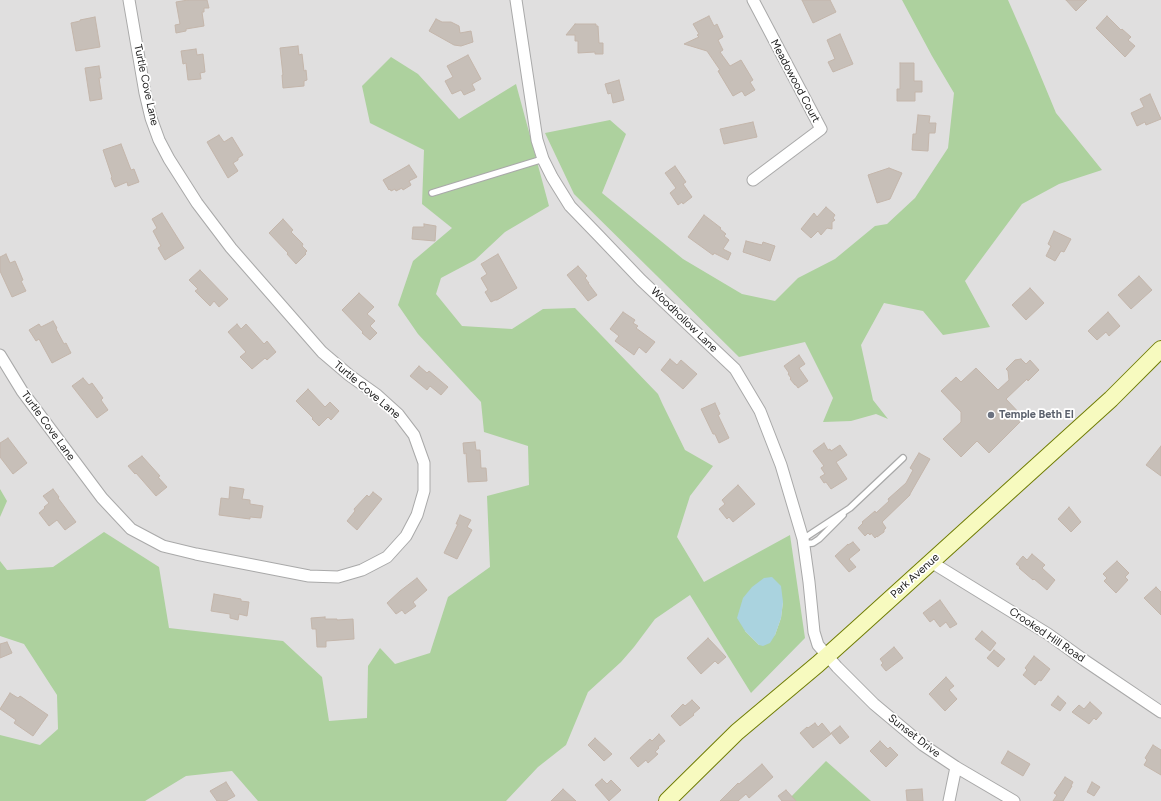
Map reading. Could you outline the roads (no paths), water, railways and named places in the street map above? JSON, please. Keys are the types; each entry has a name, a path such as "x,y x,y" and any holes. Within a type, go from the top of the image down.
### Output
{"main road":[{"name":"Park Avenue","path":"667,801 737,732 827,656 1105,404 1161,349"}],"street":[{"name":"Turtle Cove Lane","path":"0,354 22,391 102,498 131,529 163,546 309,576 338,577 362,570 387,557 406,536 417,515 424,491 424,463 414,435 398,414 322,352 236,254 197,203 169,159 159,140 151,118 145,93 129,0"},
{"name":"Woodhollow Lane","path":"516,0 537,140 552,177 570,206 641,280 735,369 760,411 781,465 804,542 814,632 818,645 827,656"},
{"name":"Meadowood Court","path":"753,0 821,129 753,180"},
{"name":"Crooked Hill Road","path":"931,562 1048,634 1161,712"},
{"name":"Sunset Drive","path":"827,656 874,704 923,745 956,767 1014,801"},
{"path":"949,801 956,767"}],"lane":[{"path":"432,193 544,159"},
{"path":"804,542 813,543 820,539 850,508 903,458"},
{"path":"804,542 820,527 850,508"}],"water":[{"path":"772,577 781,586 783,602 781,618 775,635 770,643 763,646 759,645 745,631 737,618 743,598 752,587 764,578"}],"place":[{"name":"Temple Beth El","path":"991,415"}]}
